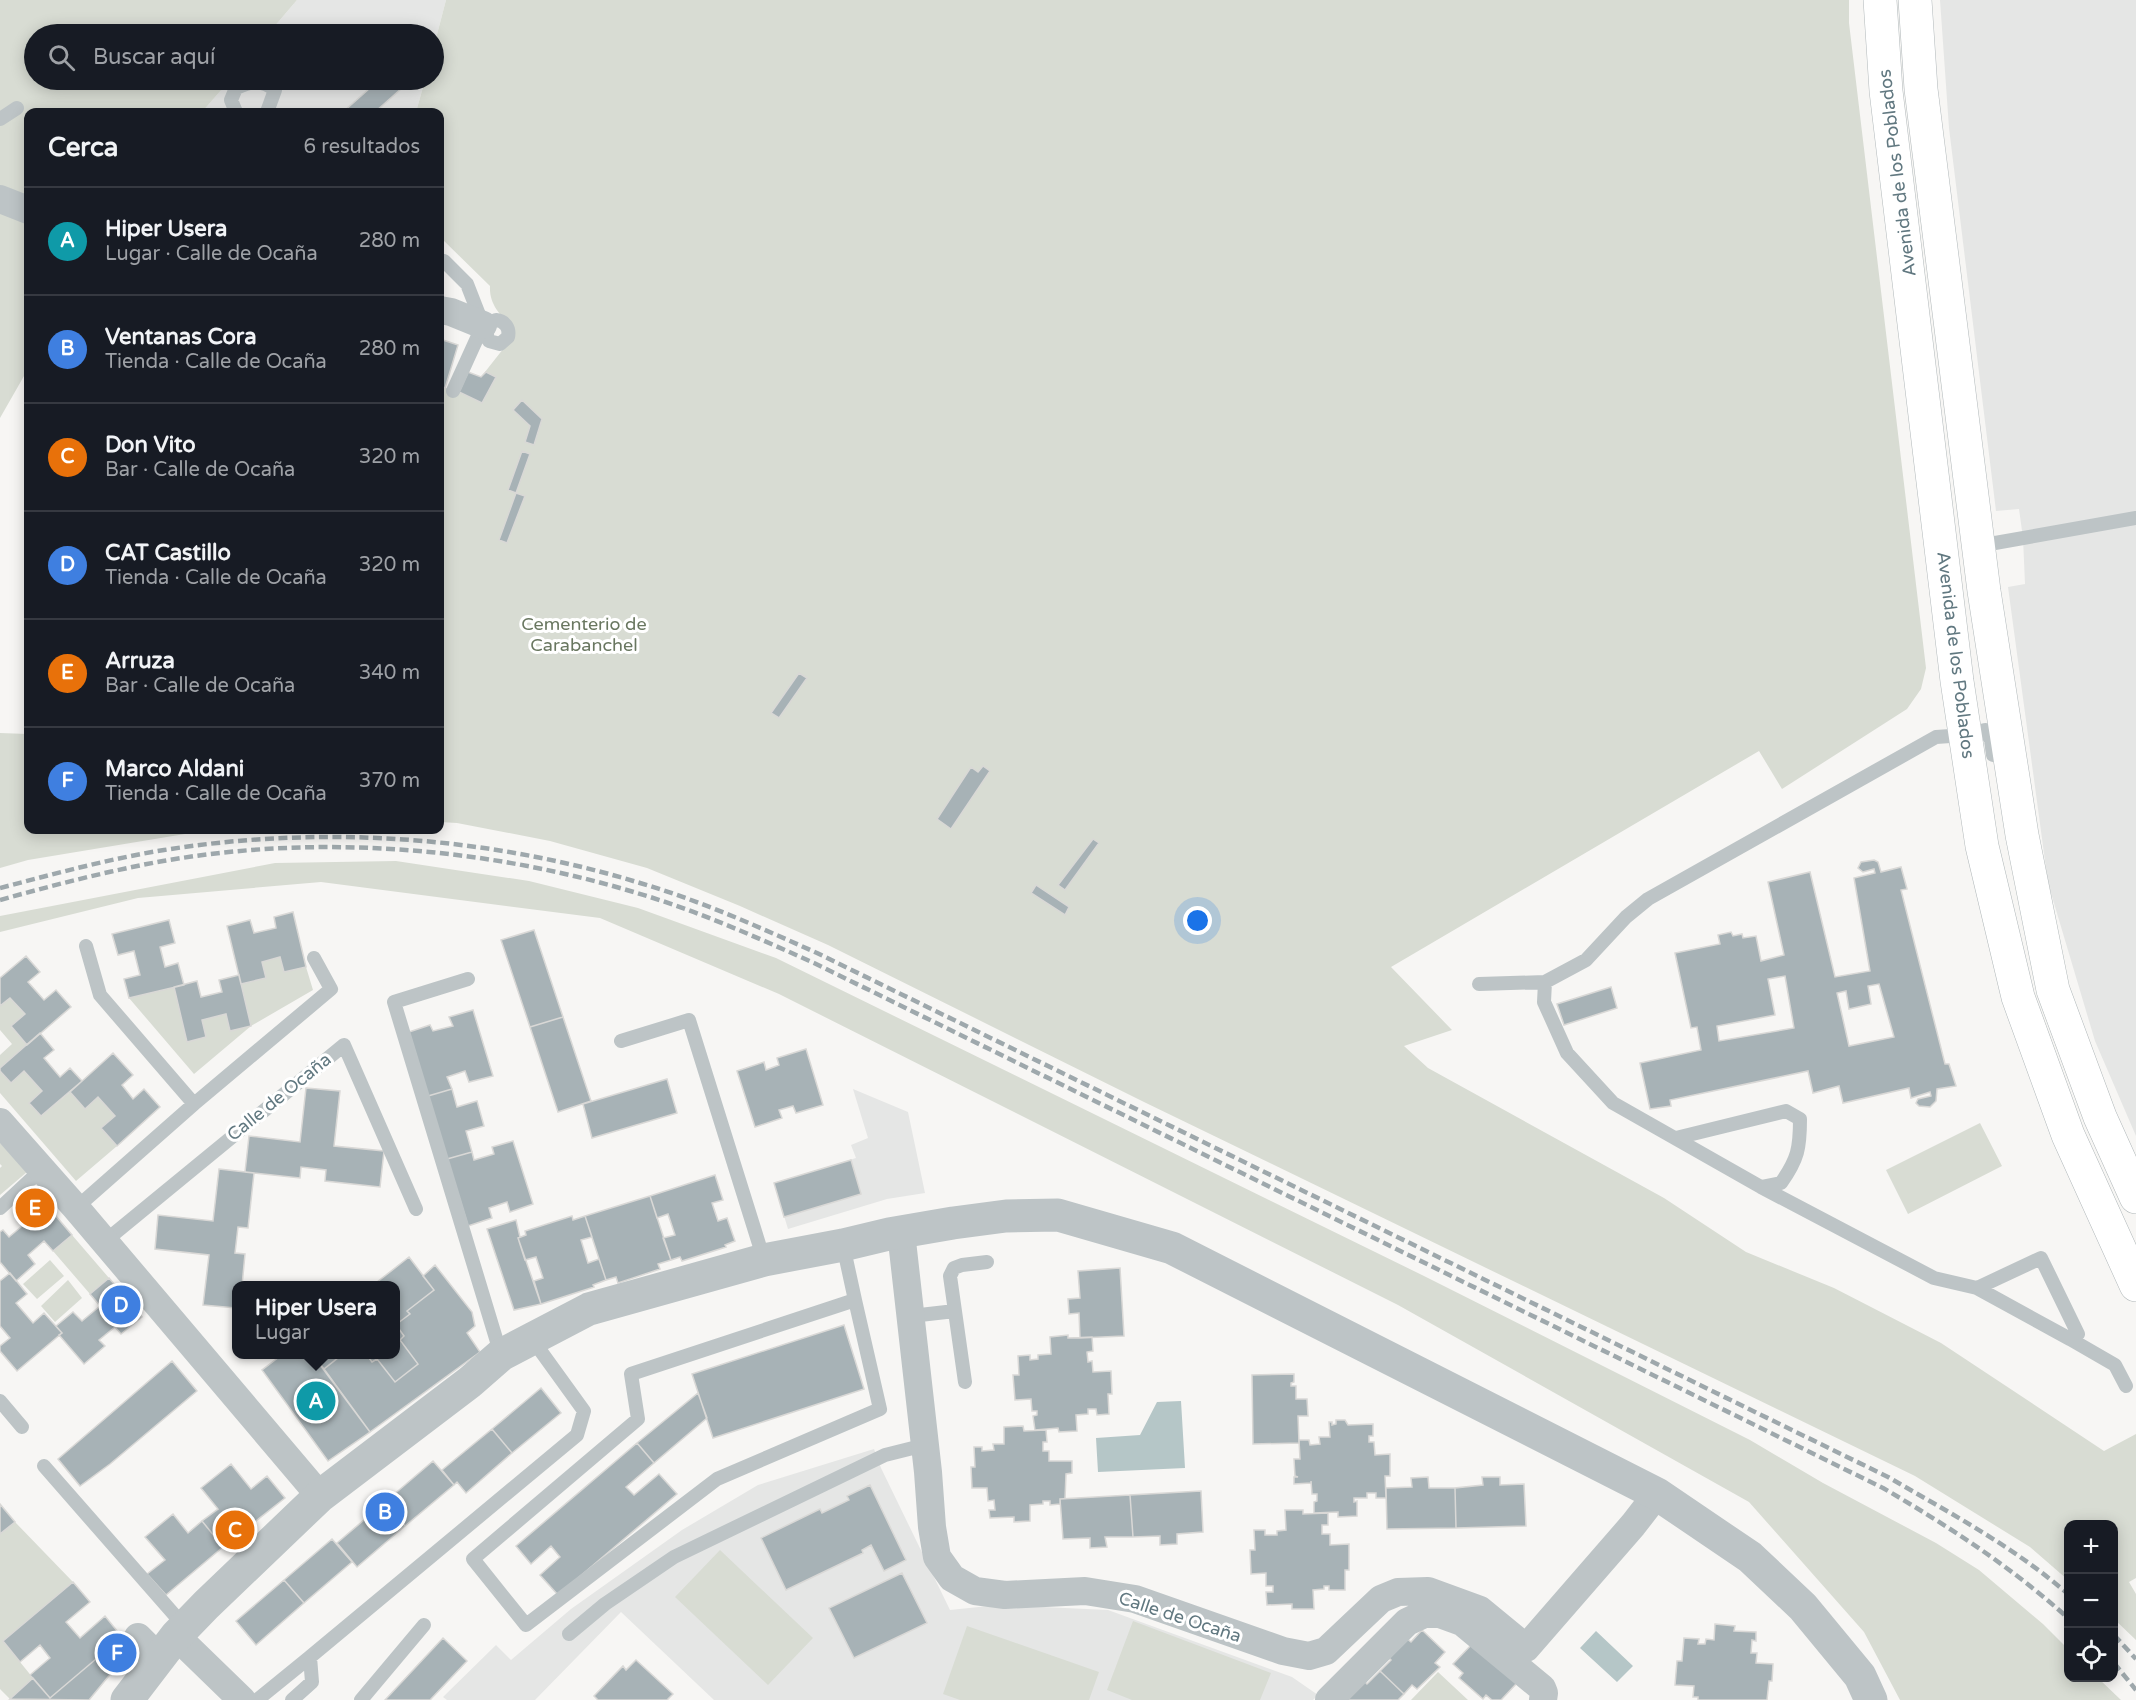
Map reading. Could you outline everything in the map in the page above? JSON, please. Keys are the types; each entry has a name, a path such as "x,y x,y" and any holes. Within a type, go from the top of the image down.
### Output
{"main road":[{"name":"Avenida de los Poblados","path":"1880,0 1886,91 1965,735 1982,846 2018,997 2068,1135 2136,1285"},
{"name":"Avenida de los Poblados","path":"1915,0 1921,89 2013,831 2053,990 2100,1117 2136,1197"}],"street":[{"path":"0,199 24,208"},
{"path":"444,311 483,325"},
{"path":"0,1122 76,1208 320,1496"},
{"path":"128,1700 165,1640 320,1496 470,1382 501,1355 589,1309 764,1260 901,1232 953,1222 1006,1216 1058,1215 1172,1248 1657,1494 1750,1557 1803,1606 1860,1676 1871,1700"},
{"name":"Calle de Ocaña","path":"901,1232 937,1557 952,1578 975,1591 1005,1595 1085,1591 1135,1599 1283,1651 1309,1656 1326,1651 1381,1599 1398,1592 1428,1591 1480,1610 1477,1621 1526,1648 1633,1525 1657,1494"},
{"path":"1329,1700 1407,1622 1424,1614 1440,1614 1462,1622 1477,1621 1542,1688 1545,1693 1543,1700"},
{"path":"165,1640 242,1700"}],"lane":[{"path":"234,108 231,100 235,90"},
{"path":"268,108 274,90"},
{"path":"0,119 17,108"},
{"path":"444,261 467,284 483,325 453,391"},
{"path":"1978,546 2136,518"},
{"path":"1479,984 1545,982 1586,960 1626,917 1648,899 1936,736 1965,735 1985,730 1991,740 1996,773"},
{"path":"86,946 100,995 194,1104"},
{"path":"76,1208 194,1104 331,989 314,958"},
{"path":"468,979 394,1002 501,1355"},
{"path":"1545,982 1544,1002 1567,1053 1613,1103 1761,1187 1934,1278 1977,1288 2070,1339 2115,1365 2126,1386"},
{"path":"621,1041 689,1020 764,1260"},
{"name":"Calle de Ocaña","path":"104,1242 344,1044 416,1209"},
{"path":"1676,1138 1786,1111 1800,1119 1800,1146 1792,1167 1781,1184 1761,1187"},
{"path":"0,1208 41,1170"},
{"path":"843,1245 880,1409 717,1479 526,1625 473,1558 638,1419 631,1374 855,1300"},
{"path":"1977,1288 2041,1258 2078,1334 2070,1339"},
{"path":"965,1382 950,1276 954,1268 987,1262"},
{"path":"911,1316 955,1311"},
{"path":"257,1700 577,1436 584,1411 532,1339"},
{"path":"0,1401 22,1427"},
{"path":"569,1634 605,1604 674,1557 885,1455 925,1445"},
{"path":"44,1466 165,1640"},
{"path":"361,1700 424,1625"},
{"path":"292,1700 312,1682 310,1657"}],"shaded area":[{"path":"297,0 446,0 440,24 277,24"},
{"path":"1940,0 2136,0 2136,1136 2095,1041 2048,883 2008,587 2025,584 2023,538 2019,509 1996,511 1949,128"},
{"path":"221,90 422,90 417,108 206,108"},
{"path":"853,1089 908,1112 925,1193 887,1199 788,1229 774,1183 856,1158 851,1145 868,1138"},
{"path":"1181,1401 1185,1468 1098,1472 1096,1438 1140,1435 1157,1402"},
{"path":"874,1449 950,1610 998,1605 1108,1610 1292,1677 1318,1695 1313,1700 714,1700 621,1612 535,1700 447,1700 443,1697 496,1645 511,1660 571,1609 682,1530 758,1485"},
{"path":"1596,1631 1633,1666 1617,1682 1580,1648"}],"green space":[{"path":"0,0 297,0 277,24 24,24 24,90 221,90 206,108 24,108 24,376 0,418"},
{"name":"Cementerio de Carabanchel","path":"446,0 1849,0 1849,23 1926,668 1921,689 1907,709 1782,789 1759,751 1391,967 1452,1030 1404,1046 1428,1068 1664,1198 1746,1252 1834,1288 1941,1343 2104,1451 2136,1434 2136,1578 2129,1582 2136,1594 2136,1640 2118,1623 2118,1520 2064,1520 2064,1577 2030,1547 1915,1476 1144,1102 828,945 647,868 550,841 444,822 444,387 458,392 468,372 481,377 511,339 512,328 491,299 490,286 444,241 444,108 417,108 422,90 444,90 444,24 440,24"},
{"path":"0,733 24,734 24,834 185,834 28,860 0,868"},
{"path":"396,861 529,881 638,908 776,958 1424,1276 1750,1440 1823,1483 1936,1543 1979,1570 2043,1624 2064,1645 2064,1682 2102,1682 2121,1700 1900,1700 1864,1632 1749,1502 1398,1305 779,994 600,918 321,882 138,898 0,932 0,916 275,863"},
{"path":"280,957 284,972 306,967 313,990 251,1026 241,984 266,978 262,962"},
{"path":"174,987 188,1042 206,1037 202,1020 226,1014 230,1031 251,1026 194,1074 129,998"},
{"path":"10,998 25,1014 11,1027 27,1045 0,1068 0,1055 12,1044 0,1030 0,1006"},
{"path":"0,1071 24,1071 42,1091 29,1103 41,1116 70,1092 85,1108 98,1097 115,1116 102,1128 117,1146 76,1181 0,1093"},
{"path":"1980,1123 2002,1166 1908,1214 1886,1170"},
{"path":"0,1143 27,1172 0,1195 0,1168 2,1166 0,1164"},
{"path":"72,1235 109,1278 90,1294 53,1251"},
{"path":"50,1260 64,1276 37,1299 23,1284"},
{"path":"68,1280 82,1298 55,1322 41,1306"},
{"path":"15,1522 73,1582 3,1641 33,1678 10,1699 0,1689 0,1534"},
{"path":"720,1550 813,1638 768,1685 675,1597"},
{"path":"1133,1621 1271,1673 1260,1700 1132,1700 1107,1690"},
{"path":"967,1626 1099,1672 1089,1700 960,1700 943,1694"},
{"path":"1438,1672 1468,1700 1411,1700"}],"building":[{"path":"368,90 400,90 380,108 348,108"},
{"path":"444,340 458,345 444,388"},
{"path":"468,372 481,377 486,372 496,377 482,403 459,392"},
{"path":"522,400 542,419 534,445 525,442 530,426 513,410"},
{"path":"522,451 530,454 516,493 508,490"},
{"path":"516,493 525,496 507,543 499,540"},
{"path":"799,673 807,678 779,718 771,713"},
{"path":"983,766 990,771 951,829 937,819 971,767 978,772"},
{"path":"1093,839 1099,843 1065,890 1058,885"},
{"path":"1874,860 1878,862 1881,872 1901,867 1907,889 1901,890 1945,1064 1949,1064 1956,1086 1937,1089 1936,1101 1930,1107 1919,1106 1916,1103 1918,1099 1931,1096 1930,1092 1911,1098 1909,1088 1843,1103 1839,1086 1813,1093 1808,1071 1670,1100 1671,1106 1650,1109 1640,1063 1701,1050 1697,1027 1691,1028 1675,953 1720,944 1718,935 1731,932 1733,936 1742,934 1743,938 1756,936 1761,961 1784,955 1768,882 1810,872 1835,977 1870,971 1854,878 1875,873 1874,869 1863,872 1858,868 1861,862","holes":["1785,976 1794,1028 1719,1041 1717,1026 1775,1015 1768,979","1879,984 1894,1037 1849,1046 1837,993 1846,991 1849,1009 1871,1004 1868,986"]},
{"path":"1036,885 1069,907 1065,915 1031,893"},
{"path":"293,912 306,967 284,972 280,957 262,962 266,978 241,984 227,926 250,920 254,933 276,928 274,917"},
{"path":"169,920 175,943 160,947 165,967 178,963 184,985 129,998 124,979 140,975 134,951 118,955 112,934"},
{"path":"534,930 563,1017 530,1027 501,940"},
{"path":"26,956 40,972 28,982 44,1000 56,990 71,1007 27,1045 11,1026 25,1014 10,998 0,1006 0,978"},
{"path":"239,975 251,1026 230,1031 226,1014 202,1020 206,1037 187,1042 174,987 197,981 201,997 222,992 219,980"},
{"path":"1611,987 1617,1008 1564,1025 1557,1004"},
{"path":"473,1010 493,1076 469,1082 465,1071 447,1077 452,1089 428,1096 409,1032 430,1025 433,1031 453,1026 449,1017"},
{"path":"563,1017 591,1101 558,1112 530,1027"},
{"path":"40,1033 54,1050 44,1058 60,1077 70,1068 82,1081 41,1116 29,1103 42,1091 24,1071 11,1083 0,1071 0,1068"},
{"path":"806,1049 823,1105 796,1113 793,1106 779,1110 782,1118 755,1127 737,1071 764,1062 766,1070 779,1065 777,1058"},
{"path":"113,1053 133,1075 122,1085 133,1099 144,1089 160,1107 117,1146 101,1128 115,1116 98,1097 85,1109 70,1092"},
{"path":"667,1079 677,1113 592,1138 583,1104"},
{"path":"306,1088 340,1091 334,1146 384,1151 380,1187 325,1181 326,1170 301,1167 300,1178 245,1172 249,1136 300,1142"},
{"path":"452,1089 457,1107 477,1101 484,1126 466,1131 472,1152 447,1159 428,1096"},
{"path":"513,1141 533,1204 510,1212 507,1202 489,1208 492,1218 468,1226 447,1159 472,1152 474,1160 494,1154 492,1147"},
{"path":"851,1160 861,1194 784,1217 774,1183"},
{"path":"219,1169 254,1173 248,1228 238,1227 235,1253 245,1254 242,1281 232,1281 232,1308 203,1305 209,1255 155,1249 158,1215 213,1221"},
{"path":"715,1175 723,1200 712,1203 718,1221 727,1218 735,1241 725,1245 726,1247 682,1261 680,1257 671,1260 663,1238 675,1235 668,1214 657,1218 650,1196"},
{"path":"39,1196 72,1235 53,1251 44,1241 28,1255 35,1264 16,1281 0,1262 0,1232 3,1230 9,1237 28,1221 21,1212"},
{"path":"650,1196 671,1260 658,1264 660,1269 618,1283 616,1277 606,1280 585,1216"},
{"path":"572,1216 573,1220 585,1216 592,1237 581,1240 588,1263 599,1259 606,1280 593,1285 594,1287 541,1304 534,1281 543,1278 536,1257 525,1260 518,1238 526,1235 525,1231"},
{"path":"516,1220 520,1237 518,1238 541,1304 514,1310 487,1229"},
{"path":"409,1257 434,1290 407,1311 410,1314 400,1322 400,1281 378,1281"},
{"path":"435,1265 472,1312 475,1326 467,1333 480,1352 370,1432 324,1369 337,1359 370,1359 372,1362 377,1359 395,1382 418,1364 400,1340 404,1336 400,1330 400,1322 410,1314 407,1311 434,1290 423,1276"},
{"path":"1120,1268 1124,1336 1080,1338 1079,1313 1069,1314 1068,1299 1080,1298 1078,1271"},
{"path":"10,1273 27,1294 16,1303 33,1323 44,1313 62,1333 17,1371 0,1351 0,1346 10,1338 0,1326 0,1281"},
{"path":"109,1278 142,1317 121,1334 115,1327 99,1340 105,1346 84,1364 59,1335 62,1333 56,1326 73,1312 82,1321 100,1306 90,1294"},
{"path":"844,1325 864,1389 713,1438 692,1374"},
{"path":"1068,1335 1068,1338 1092,1337 1093,1351 1087,1352 1088,1362 1092,1361 1093,1372 1111,1371 1112,1394 1108,1394 1109,1414 1097,1415 1096,1409 1088,1409 1088,1414 1076,1415 1077,1431 1059,1432 1058,1428 1035,1430 1033,1416 1037,1415 1037,1411 1032,1411 1031,1399 1015,1400 1013,1375 1019,1375 1018,1356 1030,1355 1030,1360 1038,1359 1038,1355 1051,1354 1050,1337"},
{"path":"400,1340 418,1364 395,1382 377,1359 400,1359"},
{"path":"276,1359 316,1359 370,1432 328,1461 262,1370"},
{"path":"316,1359 337,1359 324,1369"},
{"path":"172,1361 197,1391 110,1464 80,1486 58,1459"},
{"path":"1294,1374 1294,1382 1291,1386 1296,1386 1296,1399 1307,1399 1308,1416 1298,1416 1299,1443 1253,1444 1252,1375"},
{"path":"541,1388 561,1413 512,1453 492,1429"},
{"path":"698,1393 707,1418 654,1463 637,1443"},
{"path":"1336,1420 1345,1420 1348,1425 1373,1424 1373,1436 1369,1436 1369,1442 1374,1442 1375,1455 1390,1454 1390,1476 1385,1476 1386,1498 1376,1498 1376,1493 1367,1493 1367,1498 1354,1498 1354,1502 1357,1501 1357,1516 1338,1517 1338,1512 1314,1513 1317,1494 1312,1494 1311,1481 1311,1483 1294,1484 1294,1477 1298,1477 1295,1476 1294,1459 1300,1459 1299,1440 1309,1440 1310,1445 1320,1444 1319,1437 1330,1437 1329,1422 1332,1422 1332,1425 1336,1424"},
{"path":"1023,1426 1024,1431 1046,1430 1047,1442 1043,1442 1043,1451 1049,1451 1049,1461 1072,1461 1072,1473 1066,1474 1065,1499 1060,1499 1060,1504 1050,1505 1050,1501 1043,1501 1043,1504 1030,1505 1030,1521 1014,1522 1014,1517 990,1518 989,1510 995,1510 994,1500 988,1501 987,1488 972,1488 971,1467 975,1467 974,1447 982,1447 982,1451 994,1450 993,1444 1004,1444 1004,1427"},
{"path":"492,1429 512,1453 466,1493 457,1482 454,1485 442,1470"},
{"path":"637,1443 654,1463 626,1487 634,1495 659,1474 677,1494 558,1595 540,1575 560,1557 551,1546 531,1564 516,1546"},
{"path":"433,1461 454,1485 405,1526 385,1502"},
{"path":"231,1464 251,1489 267,1476 285,1498 223,1547 202,1521 218,1509 201,1488"},
{"path":"1428,1477 1429,1488 1455,1488 1456,1528 1387,1529 1386,1488 1412,1487 1411,1478"},
{"path":"1482,1477 1500,1477 1500,1485 1524,1484 1526,1526 1456,1528 1455,1488 1483,1485"},
{"path":"870,1485 906,1560 884,1571 871,1545 862,1550 863,1553 786,1590 761,1538 820,1509 822,1513 849,1500 847,1496"},
{"path":"1201,1491 1203,1532 1177,1534 1177,1544 1160,1545 1160,1536 1133,1537 1130,1495"},
{"path":"1130,1495 1133,1537 1105,1537 1107,1547 1090,1548 1090,1538 1063,1539 1060,1499"},
{"path":"385,1502 405,1526 357,1567 337,1543"},
{"path":"0,1504 15,1522 0,1534"},
{"path":"1285,1510 1303,1510 1303,1514 1328,1513 1328,1525 1322,1525 1322,1534 1330,1534 1330,1545 1349,1544 1349,1570 1345,1570 1345,1590 1329,1590 1329,1586 1324,1586 1324,1589 1313,1590 1314,1609 1292,1609 1292,1604 1267,1605 1266,1592 1273,1592 1273,1586 1266,1586 1266,1573 1251,1574 1250,1550 1255,1550 1254,1530 1265,1530 1265,1535 1277,1535 1277,1531 1286,1530"},
{"path":"173,1514 188,1533 202,1521 223,1547 166,1595 147,1574 165,1560 145,1537"},
{"path":"332,1539 352,1562 304,1603 284,1580"},
{"path":"902,1573 927,1623 854,1658 829,1608"},
{"path":"284,1580 304,1603 256,1645 236,1621"},
{"path":"73,1582 90,1602 66,1622 80,1638 105,1616 122,1637 50,1698 30,1675 50,1658 40,1645 20,1662 3,1641"},
{"path":"1715,1624 1735,1626 1734,1631 1756,1632 1756,1641 1752,1640 1751,1653 1757,1653 1756,1663 1773,1664 1772,1681 1769,1681 1767,1700 1698,1700 1698,1697 1693,1697 1694,1686 1675,1685 1677,1661 1682,1661 1684,1638 1699,1639 1698,1644 1705,1644 1706,1639 1714,1640"},
{"path":"1422,1630 1445,1652 1435,1663 1440,1667 1417,1689 1412,1685 1404,1694 1380,1671 1391,1660 1388,1657 1406,1638 1411,1642"},
{"path":"122,1637 132,1648 89,1700 10,1699 33,1678 50,1698"},
{"path":"443,1638 467,1661 430,1700 385,1700"},
{"path":"1474,1642 1517,1683 1501,1700 1492,1700 1486,1695 1483,1699 1459,1678 1463,1673 1453,1664"},
{"path":"636,1660 673,1694 667,1700 598,1700 594,1696 623,1666 626,1670"},
{"path":"1380,1671 1404,1694 1398,1700 1346,1700 1364,1681 1367,1684"}],"railway":[{"path":"0,888 102,862 164,850 224,842 344,837 464,845 523,854 582,867 663,890 730,915 817,953 1888,1477 2004,1546 2064,1591"},
{"path":"0,900 163,861 282,848 341,847 401,850 521,865 579,877 682,908 814,963 1883,1488 1979,1548 2064,1615"},
{"path":"2118,1639 2136,1659"},
{"path":"2118,1668 2136,1690"}],"place":[{"name":"Arruza","path":"35,1208"},
{"name":"CAT Castillo","path":"121,1305"},
{"name":"Hiper Usera","path":"316,1401"},
{"name":"Ventanas Cora","path":"385,1512"},
{"name":"Don Vito","path":"235,1530"},
{"name":"Marco Aldani","path":"117,1653"}]}
